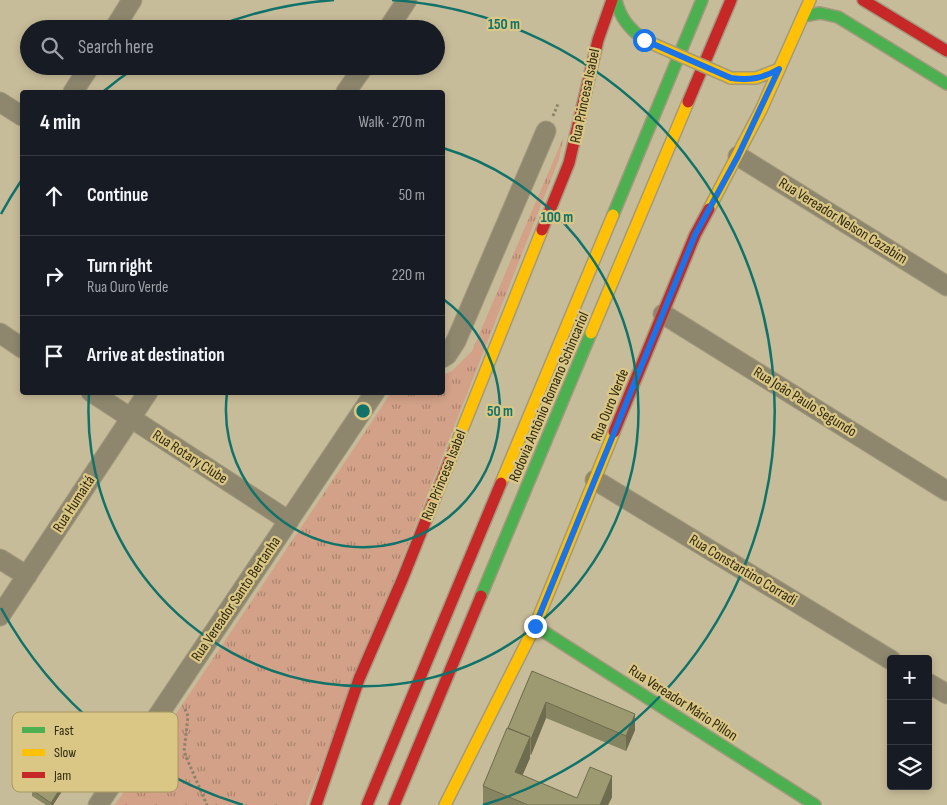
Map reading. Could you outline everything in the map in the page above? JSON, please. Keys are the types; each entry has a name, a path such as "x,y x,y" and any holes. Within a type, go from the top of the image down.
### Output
{"main road":[{"name":"Rua Princesa Isabel","path":"316,805 359,680 406,571 570,163 598,40 612,0"},
{"path":"616,0 623,20 632,31 644,40 731,78 756,79 779,69"},
{"name":"Rodovia Antônio Romano Schincariol","path":"367,805 702,0"},
{"name":"Rodovia Antônio Romano Schincariol","path":"394,805 731,0"},
{"name":"Rua Ouro Verde","path":"445,805 535,626 695,235 738,156 810,0"},
{"path":"864,0 947,52"},
{"path":"803,16 828,13 838,17 947,84"},
{"name":"Rua Vereador Mário Pillon","path":"535,626 815,805"}],"street":[{"path":"120,20 132,0"},
{"path":"394,20 407,0"},
{"path":"74,90 84,75"},
{"path":"347,90 358,75"},
{"path":"0,102 20,115"},
{"name":"Rua Princesa Isabel","path":"445,356 456,342 546,131"},
{"name":"Rua Vereador Nelson Cazabim","path":"738,156 947,286"},
{"name":"Rua João Paulo Segundo","path":"663,314 947,491"},
{"path":"0,333 20,347"},
{"name":"Rua Rotary Clube","path":"96,395 289,521"},
{"name":"Rua Humaitá","path":"0,616 146,395"},
{"name":"Rua Vereador Santo Bertanha","path":"160,712 373,395"},
{"name":"Rua Constantino Corradi","path":"595,480 887,658"},
{"path":"0,559 27,576"},
{"path":"932,685 947,694"},
{"name":"Rua Vereador Santo Bertanha","path":"98,805 107,792"}],"path":[{"path":"174,691 188,716 184,752 206,805"}],"green space":[{"path":"564,136 559,159 306,805 115,805 124,792 178,792 177,712 390,395 445,395 445,374 452,371 472,351"}],"building":[{"path":"532,671 635,714 626,736 546,702 531,739 508,728"},
{"path":"507,728 530,737 515,772 577,798 590,767 612,776 600,805 528,805 483,786"},
{"path":"35,792 58,792 51,803"}],"traffic: fast":[{"path":"616,0 626,23 644,40"},
{"path":"613,215 702,0"},
{"path":"803,16 820,13 838,17 947,84"},
{"path":"481,596 591,333"},
{"path":"535,626 815,805"}],"traffic: slow":[{"path":"709,209 761,110 810,0"},
{"path":"644,40 731,78"},
{"path":"731,78 756,78 779,69"},
{"path":"591,333 688,102"},
{"path":"501,483 613,215"},
{"path":"454,450 542,230"},
{"path":"445,805 535,626 614,432"}],"traffic: jam":[{"path":"542,230 569,163 598,40 612,0"},
{"path":"688,102 731,0"},
{"path":"863,0 947,51"},
{"path":"614,432 695,235 709,209"},
{"path":"316,805 359,679 402,580 454,450"},
{"path":"367,805 501,483"},
{"path":"394,805 481,596"}],"route":[{"path":"535,626 695,235 738,156 779,69 756,79 731,78 644,40"}]}
